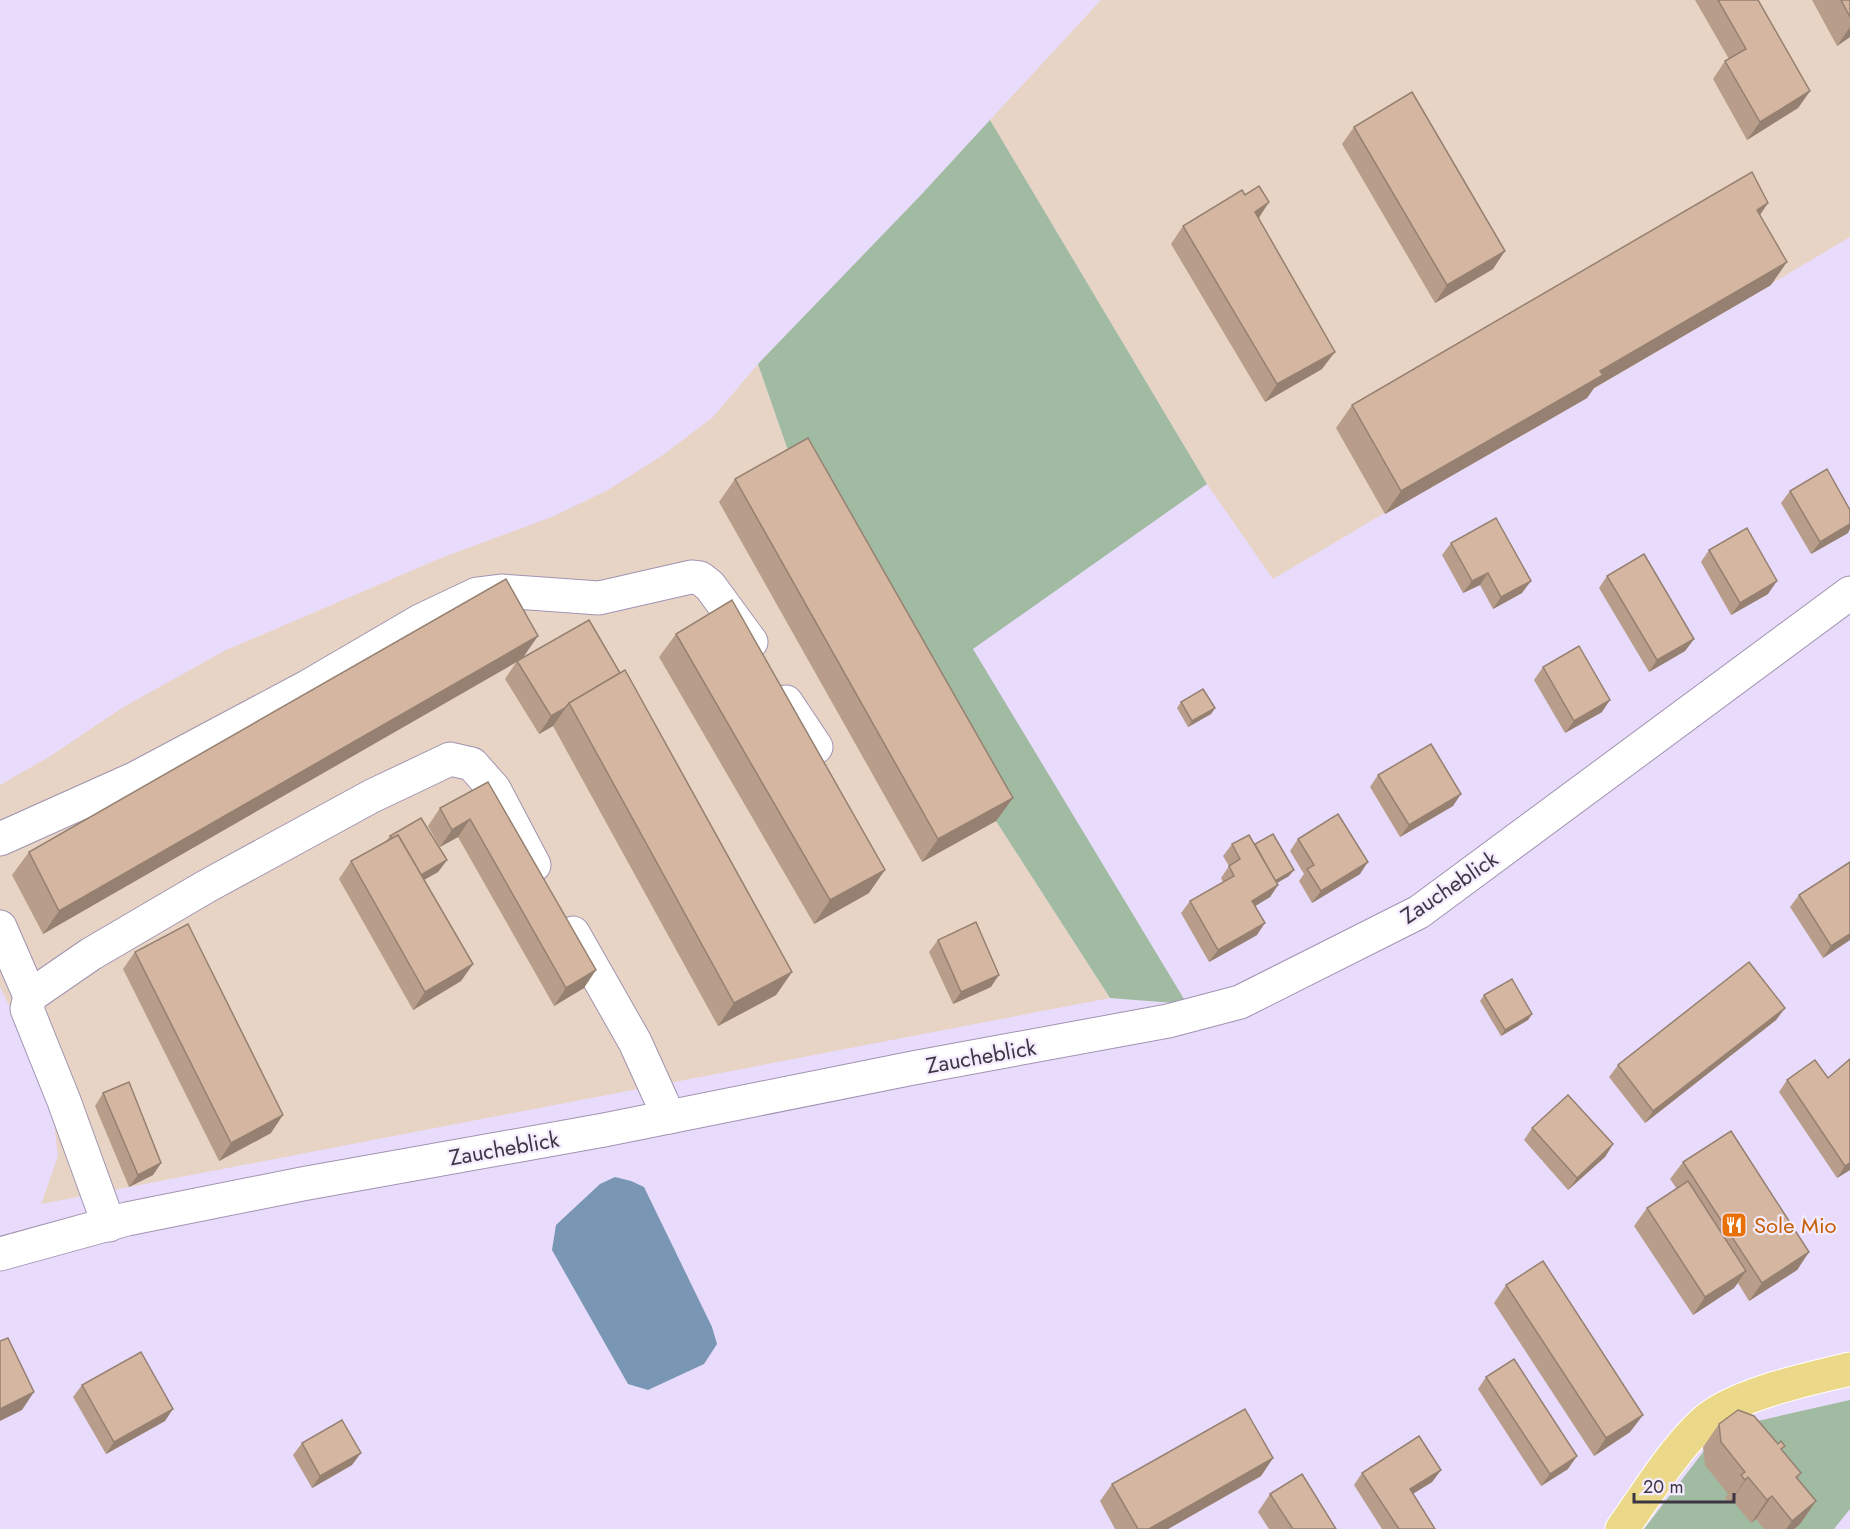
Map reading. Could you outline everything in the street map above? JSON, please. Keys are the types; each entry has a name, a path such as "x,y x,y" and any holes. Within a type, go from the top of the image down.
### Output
{"main road":[{"path":"1622,1529 1682,1447 1713,1415 1731,1405 1798,1381 1850,1369"}],"street":[{"path":"0,839 136,778 307,687 420,621 477,594 501,591 599,598 691,577 700,578 715,591 747,635 816,747"},
{"name":"Zaucheblick","path":"0,1254 127,1219 302,1184 669,1117 925,1066 1168,1022 1240,1002 1419,912 1850,593"},
{"path":"30,996 91,954 207,886 372,796 450,759 472,764 495,789 552,896 635,1042 669,1117"},
{"path":"0,927 30,996 27,1009 64,1101 109,1225"}],"shaded area":[{"path":"1101,0 1850,0 1850,237 1273,579 1207,484 990,120"},
{"path":"758,364 792,462 996,821 1110,998 41,1204 58,1156 52,1105 23,1033 0,987 0,785 49,757 122,708 224,651 441,558 552,517 608,490 663,455 713,417"}],"green space":[{"path":"990,120 1207,484 973,649 1187,1004 1110,998 996,821 792,462 758,364"},
{"path":"1850,1400 1850,1509 1834,1529 1644,1529 1714,1438 1731,1427"}],"water":[{"path":"615,1177 644,1187 712,1327 717,1344 704,1364 648,1390 628,1384 552,1250 556,1225 600,1184"}],"building":[{"path":"1718,0 1758,0 1810,91 1760,122 1725,61 1746,49"},
{"path":"1841,0 1850,0 1850,17"},
{"path":"1412,92 1505,251 1447,285 1354,127"},
{"path":"1752,172 1768,203 1757,210 1787,262 1600,371 1603,375 1401,491 1352,405"},
{"path":"1259,186 1269,202 1255,212 1335,352 1277,384 1183,226 1242,190 1245,195"},
{"path":"808,438 1013,798 938,839 735,479"},
{"path":"1827,469 1850,510 1850,524 1820,542 1790,491"},
{"path":"1496,518 1531,581 1501,597 1488,573 1472,581 1451,543"},
{"path":"1747,528 1777,581 1740,603 1709,550"},
{"path":"1644,554 1694,639 1657,660 1607,576"},
{"path":"506,579 538,636 59,911 29,852"},
{"path":"732,600 885,870 830,900 676,634"},
{"path":"589,620 620,673 551,716 517,661"},
{"path":"1579,646 1610,700 1574,721 1543,667"},
{"path":"625,670 792,972 734,1003 569,703"},
{"path":"1203,689 1215,708 1192,721 1181,702"},
{"path":"1431,744 1461,794 1409,825 1378,775"},
{"path":"488,782 596,970 566,988 470,819 452,830 440,808"},
{"path":"1338,814 1368,862 1321,891 1307,869 1314,865 1298,839"},
{"path":"421,818 447,860 421,875 398,835 392,838 390,836"},
{"path":"1273,834 1294,870 1275,881 1255,844"},
{"path":"398,835 473,964 425,992 351,861"},
{"path":"1249,835 1278,885 1252,901 1265,923 1218,950 1190,901 1234,876 1229,866 1240,859 1232,844"},
{"path":"1850,862 1850,934 1831,946 1799,895"},
{"path":"976,922 999,975 961,992 938,940"},
{"path":"188,924 283,1115 231,1143 135,952"},
{"path":"1749,962 1785,1008 1653,1111 1618,1065"},
{"path":"1512,979 1532,1014 1505,1030 1484,995"},
{"path":"1850,1059 1850,1163 1845,1166 1787,1080 1815,1060 1828,1078"},
{"path":"129,1082 161,1163 138,1175 103,1093"},
{"path":"1568,1095 1613,1144 1577,1178 1532,1128"},
{"name":"Sole Mio","path":"1731,1131 1809,1252 1762,1283 1683,1162"},
{"path":"1688,1181 1746,1271 1705,1297 1647,1208"},
{"path":"1543,1261 1643,1415 1606,1438 1506,1285"},
{"path":"8,1338 34,1392 0,1409 0,1341"},
{"path":"141,1352 173,1409 114,1442 82,1385"},
{"path":"1514,1359 1577,1456 1550,1474 1486,1377"},
{"path":"1245,1409 1273,1458 1149,1529 1138,1529 1112,1484"},
{"path":"1738,1410 1754,1416 1778,1444 1781,1441 1785,1446 1781,1449 1801,1473 1796,1477 1816,1501 1792,1521 1772,1496 1767,1500 1748,1477 1745,1480 1741,1475 1745,1472 1721,1442 1719,1424"},
{"path":"342,1420 361,1453 320,1476 302,1443"},
{"path":"1419,1436 1441,1470 1410,1489 1435,1529 1399,1529 1362,1473"},
{"path":"1302,1474 1336,1529 1293,1529 1270,1494"}],"place":[{"name":"Sole Mio","path":"1734,1225"}]}
